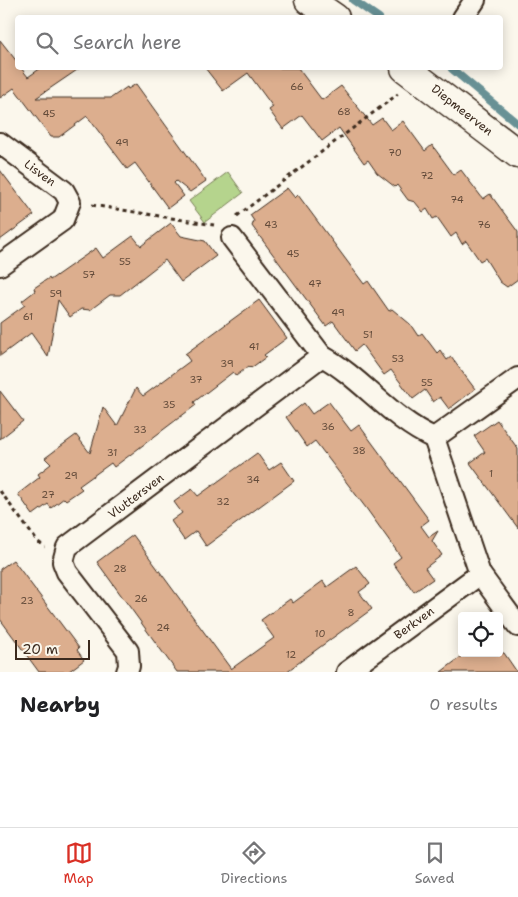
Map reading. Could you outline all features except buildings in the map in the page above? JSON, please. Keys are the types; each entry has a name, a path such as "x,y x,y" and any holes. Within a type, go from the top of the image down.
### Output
{"street":[{"path":"309,0 331,15"},
{"path":"465,15 475,0"},
{"name":"Diepmeerven","path":"418,71 518,154"},
{"name":"Lisven","path":"0,144 64,190 70,202"},
{"path":"0,265 63,220 70,202"},
{"path":"227,232 322,356 343,368 416,430 434,438 480,574 518,626"},
{"name":"Vluttersven","path":"63,562 67,547 322,356"},
{"path":"434,438 518,378"},
{"path":"63,562 67,572 128,651 129,666 127,672"},
{"name":"Berkven","path":"347,672 480,574"}],"path":[{"path":"70,202 227,232 418,71"},
{"path":"0,491 37,541 63,562"}],"green space":[{"path":"228,172 243,193 205,222 189,201"}],"waterway":[{"path":"353,0 375,15"},
{"path":"453,70 518,124"}]}
